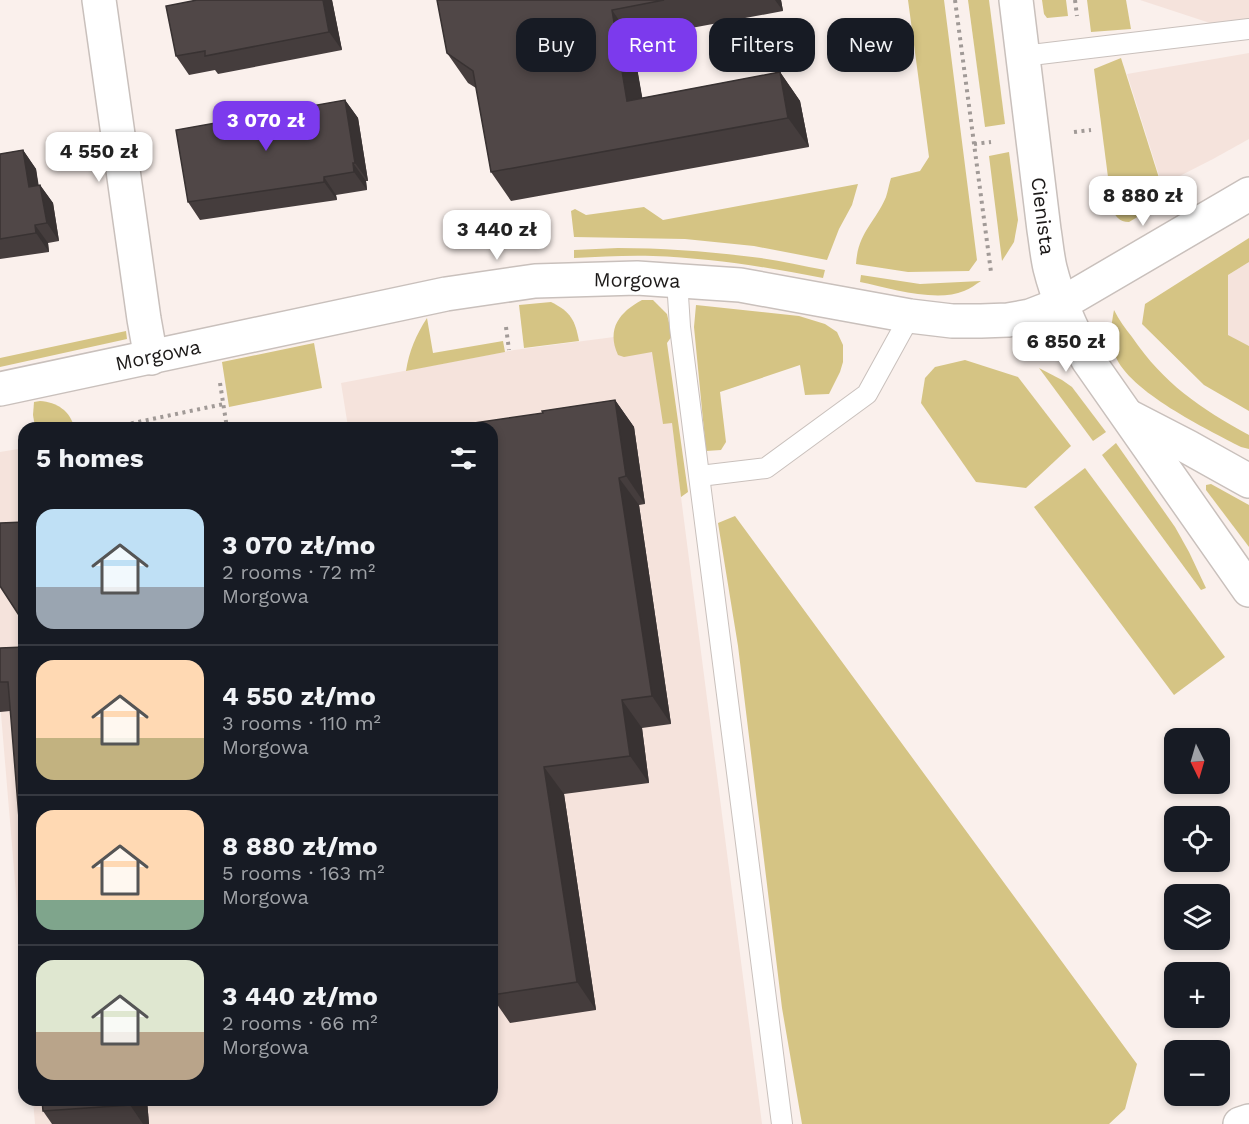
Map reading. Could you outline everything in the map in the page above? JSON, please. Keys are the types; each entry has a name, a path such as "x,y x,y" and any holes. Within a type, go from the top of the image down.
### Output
{"street":[{"path":"99,0 151,358"},
{"name":"Cienista","path":"1016,0 1050,267 1072,332 1124,414 1249,590"},
{"name":"Morgowa","path":"0,389 446,294 535,281 637,278 740,285 910,316 952,321 1008,320 1030,316 1061,304 1249,194"},
{"name":"Cienista","path":"1124,414 1249,481"},
{"path":"1240,1124 1249,1121"}],"lane":[{"path":"1023,56 1249,29"},
{"path":"677,280 680,327 783,1124"},
{"path":"699,476 766,468 867,394 910,316"}],"path":[{"path":"956,0 991,272"},
{"path":"218,374 226,422"},
{"path":"138,422 224,404"}],"shaded area":[{"path":"908,0 944,0 977,260 969,271 908,272 856,264 863,236 882,206 891,178 920,171 929,157 914,45 914,18 910,18"},
{"path":"968,0 989,0 1005,124 985,127"},
{"path":"1042,0 1066,0 1068,16 1047,18 1044,14"},
{"path":"1087,0 1126,0 1131,29 1091,32"},
{"path":"1140,0 1249,0 1249,19 1210,23"},
{"path":"1249,53 1249,139 1162,185 1127,74"},
{"path":"1121,58 1166,200 1129,222 1118,218 1112,208 1094,69"},
{"path":"1009,152 1018,220 1014,242 1002,261 989,156"},
{"path":"858,184 852,205 839,229 827,260 754,246 685,239 574,237 571,211 575,209 586,215 644,207 663,220"},
{"path":"1249,238 1249,262 1228,275 1228,335 1249,346 1249,411 1204,385 1142,324 1145,304"},
{"path":"618,248 726,254 769,259 825,270 823,278 760,267 674,257 574,258 574,250"},
{"path":"1249,262 1249,346 1228,336 1228,275"},
{"path":"861,275 920,284 981,281 966,290 940,296 899,291 860,282"},
{"path":"642,300 653,300 667,314 672,336 667,343 688,492 681,497 672,423 663,424 652,352 624,357 618,355 615,345 617,322 627,310"},
{"path":"551,302 571,317 579,341 524,348 519,305"},
{"path":"696,305 799,316 825,324 837,332 843,345 843,362 829,394 805,395 800,365 720,392 726,442 721,450 706,451 694,327"},
{"path":"1114,310 1144,354 1170,382 1199,405 1249,435 1249,449 1241,447 1170,408 1152,396 1123,369 1112,344"},
{"path":"427,318 433,353 503,341 505,352 406,371 414,343"},
{"path":"126,331 127,339 0,367 0,358"},
{"path":"614,337 664,355 762,1124 35,1124 34,1106 498,1106 498,422 347,422 341,383 514,350"},
{"path":"314,343 322,388 229,407 222,362"},
{"path":"965,360 1018,377 1071,446 1026,488 976,482 921,403 925,378 935,367"},
{"path":"1039,368 1072,387 1106,432 1093,441"},
{"path":"34,402 52,403 62,408 72,422 34,422"},
{"path":"1116,443 1175,527 1206,588 1201,590 1102,455"},
{"path":"18,449 18,917 0,702 0,452"},
{"path":"1085,468 1225,657 1174,695 1034,507"},
{"path":"1211,484 1249,505 1249,547 1206,490 1206,485"},
{"path":"735,516 1137,1064 1125,1109 1109,1124 802,1124 782,1008 738,646 718,523"}],"building":[{"path":"197,0 323,0 329,32 205,56 205,51 176,56 166,6"},
{"path":"437,0 664,0 612,10 613,18 608,18 608,72 622,72 627,101 780,72 788,118 491,172 473,71 447,53"},
{"path":"345,100 355,163 353,163 354,172 324,177 324,182 188,202 176,130"},
{"path":"23,150 29,187 40,185 47,223 35,225 36,233 0,239 0,154"},
{"path":"615,400 626,476 619,478 652,696 622,700 630,756 544,767 577,982 498,994 498,422 481,422 543,413 542,411"},
{"path":"18,522 18,614 0,586 0,523"},
{"path":"18,647 18,806 8,682 0,682 0,648"},
{"path":"43,1106 116,1106 43,1111"}]}
